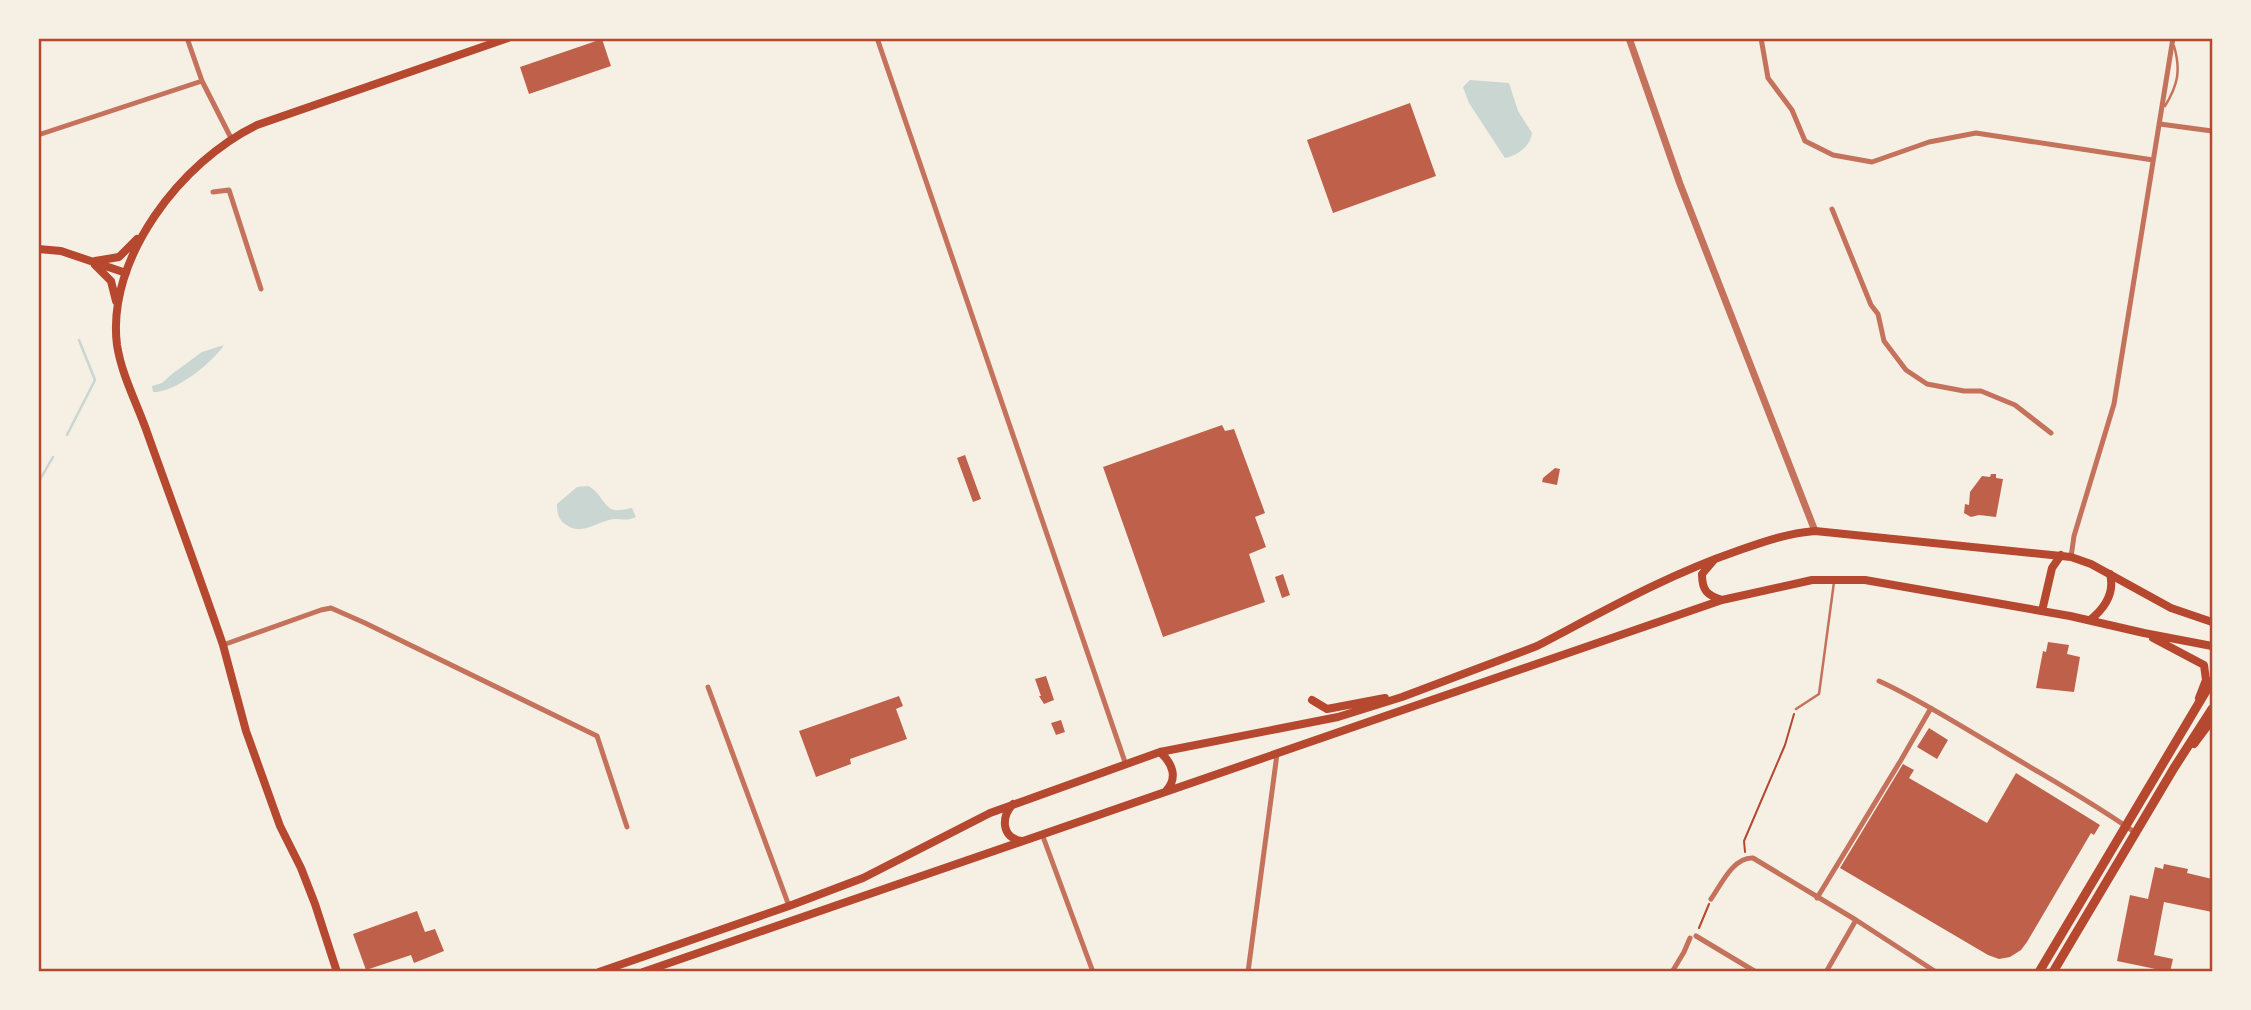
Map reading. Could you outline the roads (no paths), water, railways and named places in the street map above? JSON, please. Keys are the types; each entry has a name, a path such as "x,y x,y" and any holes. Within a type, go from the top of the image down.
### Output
{"highway":[{"path":"2039,971 2213,681"},
{"path":"2053,971 2174,768 2213,709"}],"main road":[{"path":"90,261 119,257 144,232 194,170 231,138 257,125 508,38"},
{"path":"117,307 125,273 144,232"},
{"path":"38,249 61,251 125,273"},
{"path":"90,261 111,281 117,307 117,344 128,386 147,430 223,645 233,675 239,710 253,752 280,826 315,904 337,971"},
{"path":"599,971 863,878 990,813 1160,752 1338,718 1402,697 1524,652 1692,567 1770,539 1801,532 1815,531 2071,557 2091,564 2154,600 2213,622"},
{"path":"2042,611 2052,568 2061,555"},
{"path":"1716,558 1702,574 1702,587 1708,596 1722,600"},
{"path":"2090,620 2108,601 2112,584 2110,574"},
{"path":"643,971 1722,600 1812,580 1864,580 2090,620 2144,634 2213,646"},
{"path":"2189,615 2213,615"},
{"path":"2144,634 2204,665 2206,680 2194,710"},
{"path":"1312,700 1327,709 1376,699 1402,697"},
{"path":"2174,768 2213,720"},
{"path":"1317,722 1318,739"},
{"path":"1160,752 1170,762 1173,775 1171,783 1163,793"},
{"path":"1013,804 1005,816 1005,829 1012,838 1022,841"}],"street":[{"path":"187,38 202,81 231,138"},
{"path":"877,38 1126,765"},
{"path":"1629,38 1684,194 1815,531"},
{"path":"1761,38 1768,78 1791,110 1805,141 1833,155 1872,162 1929,142 1976,133 2154,160"},
{"path":"2071,557 2074,536 2113,404 2173,41"},
{"path":"38,135 202,81"},
{"path":"2160,124 2213,131"},
{"path":"213,192 229,190 261,289"},
{"path":"1832,209 1871,305 1878,314 1884,341 1906,370 1927,384 1964,391 1981,391 2015,405 2051,433"},
{"path":"223,645 331,608 597,736 627,827"},
{"path":"1879,681 1931,708 2137,834"},
{"path":"708,687 789,906"},
{"path":"1817,898 1931,708"},
{"path":"1248,971 1277,754"},
{"path":"1042,834 1093,971"},
{"path":"1710,899 1737,862 1753,858 1936,971"},
{"path":"1826,971 1856,920"},
{"path":"1672,971 1693,937 1756,971"}],"lane":[{"path":"1796,709 1819,694 1834,579"}],"waterway":[{"path":"67,435 95,380 79,340"},
{"path":"38,483 53,457"}]}
